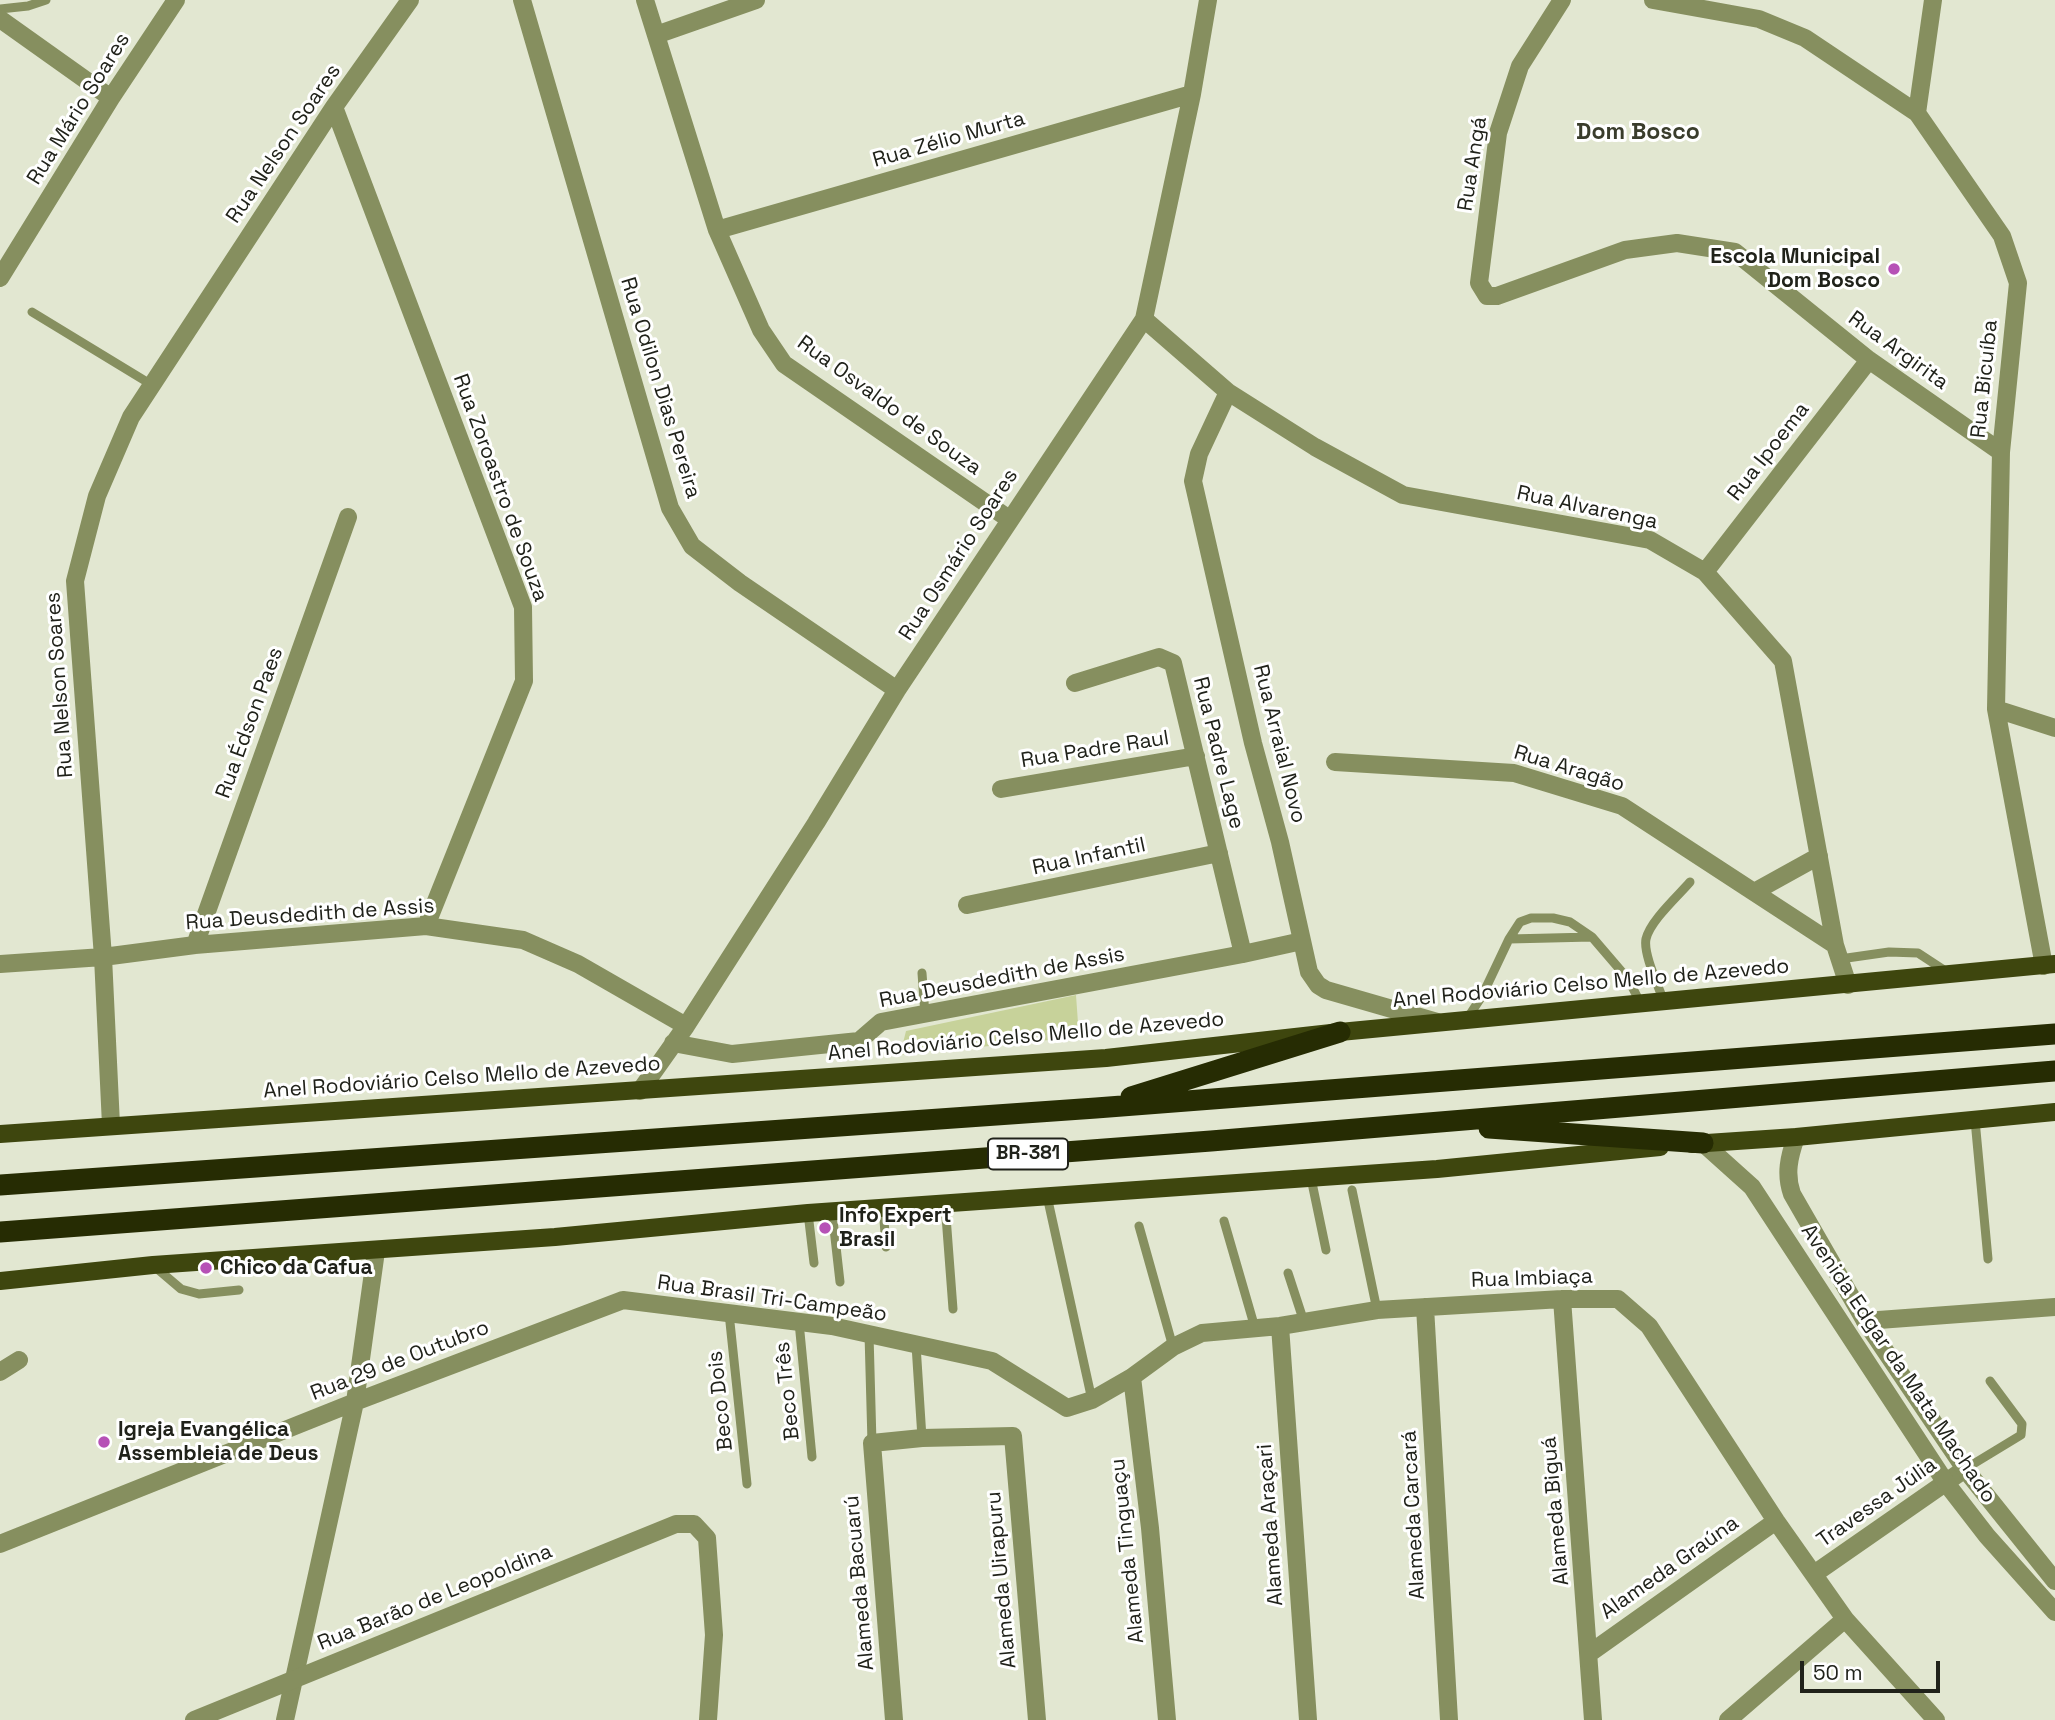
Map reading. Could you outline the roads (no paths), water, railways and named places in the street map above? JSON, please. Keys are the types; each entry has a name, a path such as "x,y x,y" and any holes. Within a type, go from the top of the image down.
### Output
{"highway":[{"path":"1096,1108 1340,1032"},
{"name":"BR-381","path":"0,1183 1096,1108 2055,1034"},
{"name":"BR-381","path":"0,1231 1421,1123 2055,1071"},
{"path":"1421,1123 1703,1143"}],"main road":[{"name":"Anel Rodoviário Celso Mello de Azevedo","path":"0,1134 1106,1058 1340,1032 2050,965"},
{"path":"0,1281 153,1265 555,1237 883,1207 1437,1169 2055,1112"}],"street":[{"name":"Rua Mário Soares","path":"0,278 111,98 176,0"},
{"name":"Rua Nelson Soares","path":"111,1125 103,957 75,581 97,496 131,417 334,107 410,0"},
{"name":"Rua Odilon Dias Pereira","path":"522,0 670,508 692,546 740,583 897,690"},
{"name":"Rua Osvaldo de Souza","path":"645,0 717,230 761,330 784,364 1009,520"},
{"path":"656,35 756,0"},
{"name":"Rua Osmário Soares","path":"640,1091 686,1026 816,823 897,690 1144,319 1192,94 1208,0"},
{"name":"Rua Angá","path":"1497,296 1487,296 1479,283 1497,133 1520,66 1562,0"},
{"name":"Rua Bicuíba","path":"1653,0 1759,19 1805,38 1917,113 2002,236 2018,283 2001,452 1996,709 2050,965"},
{"path":"1917,113 1933,0"},
{"path":"0,19 111,98"},
{"name":"Rua Zélio Murta","path":"717,230 1192,94"},
{"name":"Rua Zoroastro de Souza","path":"334,107 523,607 524,681 426,926"},
{"name":"Rua Argirita","path":"1497,296 1625,250 1677,243 1735,252 1869,360 2001,452"},
{"name":"Rua Alvarenga","path":"1144,319 1228,392 1315,447 1403,495 1650,540 1705,572 1783,661 1837,952 1848,985"},
{"name":"Rua Ipoema","path":"1705,572 1869,360"},
{"name":"Rua Arraial Novo","path":"1228,392 1199,454 1193,481 1253,743 1280,842 1308,972 1318,985 1326,990 1440,1023"},
{"name":"Rua Édson Paes","path":"195,945 348,517"},
{"name":"Rua Padre Lage","path":"1075,683 1159,657 1173,663 1243,954"},
{"path":"1996,709 2055,729"},
{"name":"Rua Padre Raul","path":"1001,789 1196,756"},
{"name":"Rua Aragão","path":"1335,762 1514,773 1622,806 1754,892 1837,952"},
{"name":"Rua Infantil","path":"967,905 1219,853"},
{"path":"1754,892 1819,856"},
{"name":"Rua Deusdedith de Assis","path":"0,964 103,957 195,945 426,926 523,940 578,964 686,1026"},
{"name":"Rua Deusdedith de Assis","path":"673,1043 732,1054 859,1041 881,1022 1302,941"},
{"name":"Avenida Edgar da Mata Machado","path":"1797,1137 1789,1157 1787,1180 1791,1194 1865,1321 1965,1469 2055,1581"},
{"name":"Avenida Edgar da Mata Machado","path":"1703,1143 1752,1187 1946,1483 1987,1536 2055,1612"},
{"path":"285,1720 355,1402 376,1251"},
{"name":"Rua Imbiaça","path":"1067,1408 1092,1400 1132,1377 1173,1347 1202,1333 1280,1326 1377,1310 1562,1298 1618,1299 1649,1326 1776,1521 1844,1619 1932,1719"},
{"name":"Alameda Biguá","path":"1562,1298 1593,1720"},
{"name":"Rua 29 de Outubro","path":"0,1544 355,1402 623,1300"},
{"name":"Rua Brasil Tri-Campeão","path":"623,1300 799,1322 869,1334 992,1361 1067,1408"},
{"name":"Alameda Carcará","path":"1425,1307 1449,1720"},
{"path":"1865,1321 2055,1307"},
{"name":"Alameda Araçari","path":"1280,1326 1308,1720"},
{"path":"0,1372 19,1360"},
{"name":"Alameda Tinguaçu","path":"1132,1377 1150,1528 1167,1720"},
{"name":"Alameda Uirapuru","path":"922,1438 1013,1436 1037,1720"},
{"path":"872,1443 922,1438"},
{"name":"Alameda Bacuarú","path":"872,1443 894,1720"},
{"name":"Travessa Júlia","path":"1814,1574 1965,1469"},
{"name":"Alameda Graúna","path":"1590,1653 1776,1521"},
{"name":"Rua Barão de Leopoldina","path":"194,1720 676,1524 694,1524 707,1538 714,1635 708,1720"},
{"path":"1728,1720 1844,1619"}],"lane":[{"path":"0,9 46,0"},
{"path":"32,312 152,385"},
{"path":"1664,1002 1647,952 1646,939 1653,926 1690,882"},
{"path":"1466,1021 1482,996 1509,939 1520,922 1531,918 1553,918 1570,922 1592,937 1628,979 1641,1004"},
{"path":"1509,939 1592,937"},
{"path":"1837,952 1918,953 1952,975"},
{"path":"922,974 926,1015"},
{"path":"1975,1120 1988,1258"},
{"path":"1311,1178 1326,1250"},
{"path":"1352,1190 1377,1310"},
{"path":"1047,1196 1092,1400"},
{"path":"945,1203 953,1308"},
{"path":"883,1207 886,1247"},
{"path":"832,1211 840,1282"},
{"path":"808,1213 814,1263"},
{"path":"1224,1221 1255,1328"},
{"path":"1139,1226 1173,1347"},
{"path":"153,1265 181,1289 200,1294 239,1290"},
{"path":"1288,1273 1304,1322"},
{"name":"Beco Dois","path":"729,1313 747,1484"},
{"name":"Beco Três","path":"799,1322 812,1457"},
{"path":"869,1334 872,1443"},
{"path":"916,1345 922,1438"},
{"path":"1965,1469 2021,1435 2023,1430 2022,1424 1990,1381"}],"place":[{"name":"Escola Municipal Dom Bosco","path":"1894,269"},
{"name":"Info Expert Brasil","path":"825,1228"},
{"name":"Chico da Cafua","path":"206,1268"},
{"name":"Igreja Evangélica Assembleia de Deus","path":"104,1442"}],"district":[{"name":"Dom Bosco","path":"1638,133"}]}
